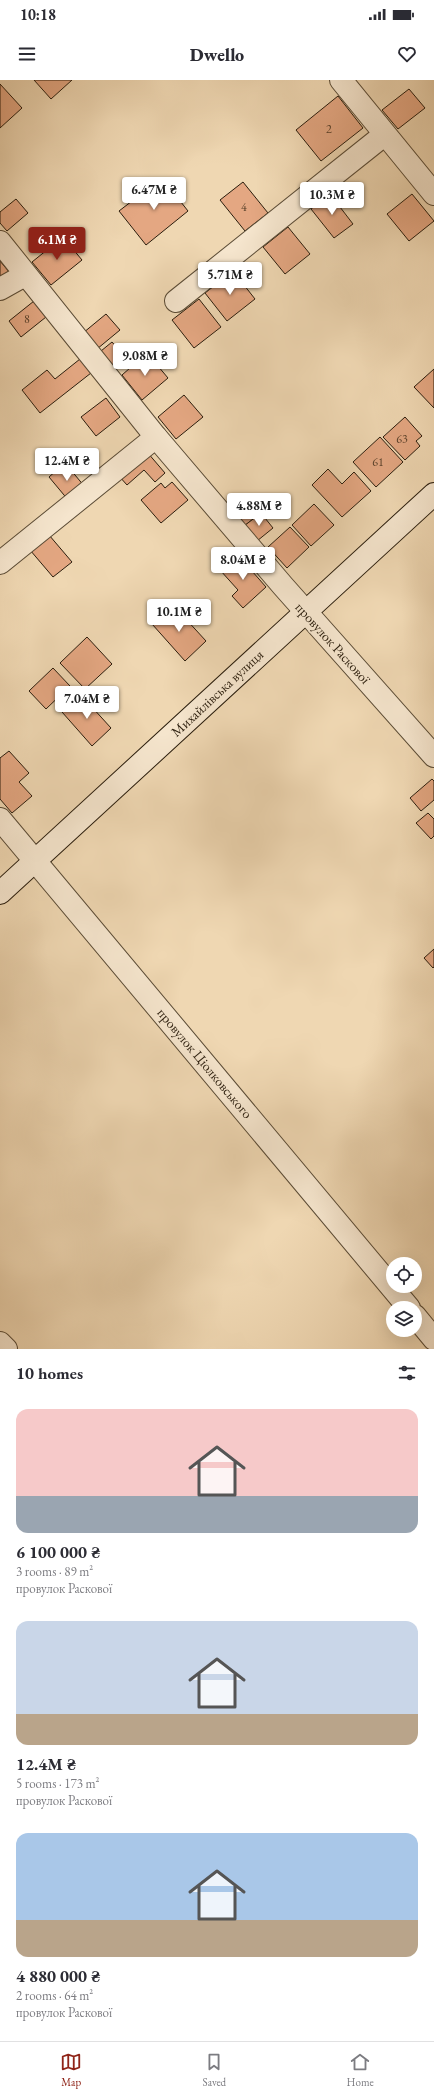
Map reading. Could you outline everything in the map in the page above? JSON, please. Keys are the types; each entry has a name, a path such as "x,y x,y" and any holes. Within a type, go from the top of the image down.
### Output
{"street":[{"path":"341,80 384,135 434,194"},
{"path":"176,301 384,135"},
{"name":"провулок Раскової","path":"0,242 156,437 306,612 434,756"},
{"path":"0,289 25,275"},
{"path":"0,563 156,437"},
{"name":"Михайлівська вулиця","path":"0,893 434,494"},
{"name":"провулок Ціолковського","path":"0,819 402,1301"},
{"path":"422,1324 434,1339"},
{"path":"0,1343 6,1349"}],"building":[{"path":"34,80 72,80 51,99"},
{"path":"0,84 22,108 0,128"},
{"path":"409,89 425,108 398,129 382,110"},
{"path":"338,96 363,128 321,161 296,130"},
{"path":"162,178 188,211 146,245 119,211"},
{"path":"243,182 268,213 245,231 220,200"},
{"path":"330,194 353,224 334,238 311,209"},
{"path":"412,194 434,221 409,241 387,214"},
{"path":"16,199 28,213 7,231 0,223 0,212"},
{"path":"288,227 310,254 285,274 263,247"},
{"path":"63,237 82,260 51,285 32,262"},
{"path":"0,261 10,273 0,282"},
{"path":"233,271 255,299 227,321 205,293"},
{"path":"199,299 221,327 194,348 172,320"},
{"path":"34,301 46,317 21,337 9,321"},
{"path":"106,314 120,330 97,349 83,333"},
{"path":"112,342 119,350 124,345 132,354 115,368 101,351"},
{"path":"147,353 168,378 142,400 122,375"},
{"path":"80,359 91,373 40,413 22,390 47,370 55,379"},
{"path":"434,369 434,408 414,387"},
{"path":"184,395 203,417 176,439 158,417"},
{"path":"106,398 120,417 96,436 81,417"},
{"path":"405,417 422,436 416,441 420,446 405,460 383,437"},
{"path":"380,437 403,462 376,487 353,462"},
{"path":"147,452 165,473 155,482 144,470 127,485 119,476"},
{"path":"65,463 85,487 69,501 49,477"},
{"path":"328,469 342,484 354,472 371,491 342,517 312,485"},
{"path":"172,482 188,500 161,523 141,500 161,483 165,488"},
{"path":"254,504 261,513 244,526 237,518"},
{"path":"314,504 334,525 311,546 292,525"},
{"path":"261,513 273,528 257,541 244,526"},
{"path":"290,527 309,547 287,568 268,547"},
{"path":"49,535 72,562 53,577 30,550"},
{"path":"237,554 266,587 243,608 232,596 238,590 220,570"},
{"path":"173,605 206,641 185,661 152,624"},
{"path":"87,637 112,664 85,689 60,663"},
{"path":"53,668 70,686 46,709 29,691"},
{"path":"81,695 111,728 92,746 62,712"},
{"path":"9,751 29,773 19,782 32,796 12,813 0,799 0,758"},
{"path":"432,779 434,781 434,800 421,811 410,798"},
{"path":"428,813 434,819 434,836 431,839 416,823"},
{"path":"434,949 434,967 433,968 424,958"}]}
